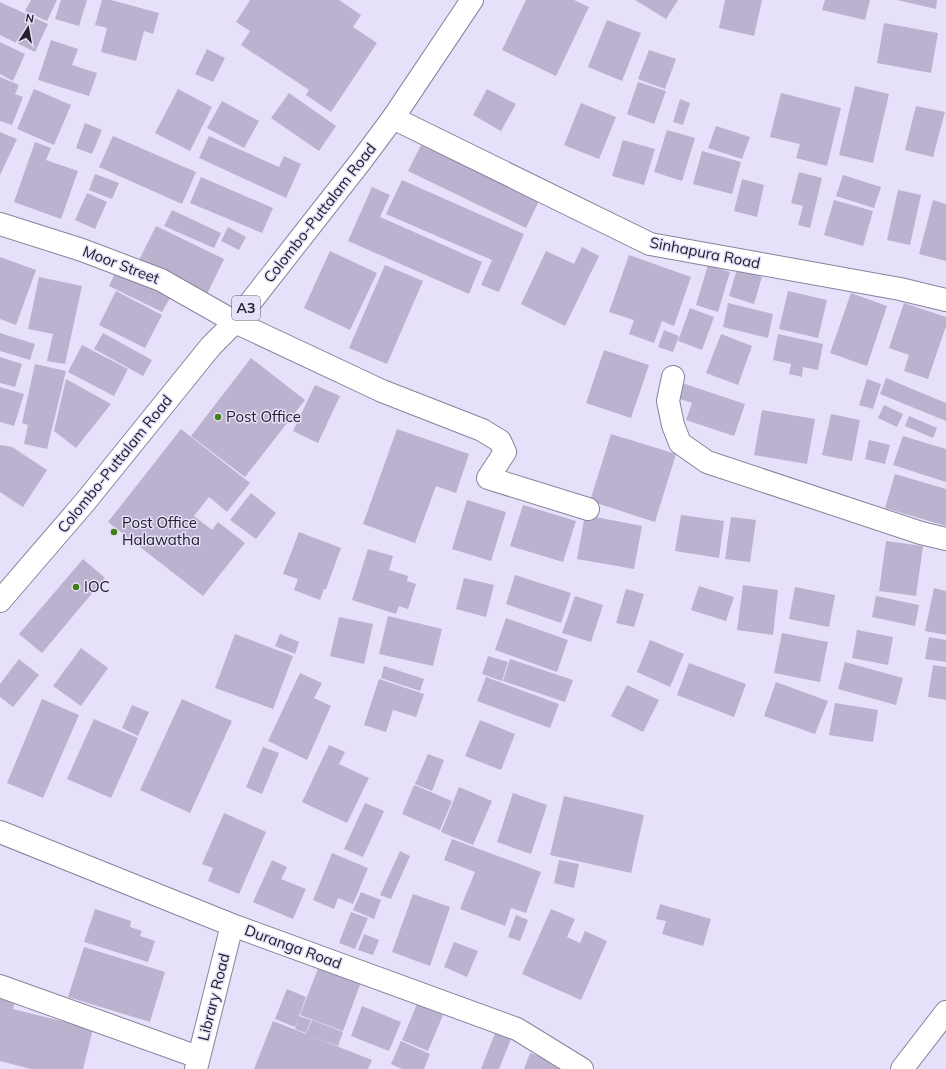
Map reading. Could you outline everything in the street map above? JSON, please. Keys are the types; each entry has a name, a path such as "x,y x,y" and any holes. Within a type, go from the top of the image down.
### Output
{"main road":[{"name":"Colombo-Puttalam Road","path":"0,601 85,502 212,346 235,322 393,118 472,0"},
{"name":"Sinhapura Road","path":"393,118 650,244 900,289 946,300"},
{"name":"Moor Street","path":"0,224 82,250 161,280 235,322 382,391 482,430 500,441 505,452 488,478 588,510"},
{"path":"673,377 668,402 673,425 680,443 707,462 921,533 946,539"},
{"name":"Duranga Road","path":"0,832 232,925 517,1029 582,1069"},
{"name":"Library Road","path":"197,1063 232,925"},
{"path":"0,986 197,1063"},
{"path":"902,1069 946,1012"}],"building":[{"path":"31,0 57,0 47,21 25,11"},
{"path":"61,0 87,0 79,26 55,19"},
{"path":"102,0 111,0 159,13 153,34 144,31 136,61 101,52 107,28 95,25"},
{"path":"250,0 339,0 361,15 353,27 377,43 331,112 306,95 309,90 241,45 250,31 236,22"},
{"path":"526,0 574,0 589,7 556,76 502,50"},
{"path":"635,0 678,0 666,19"},
{"path":"725,0 762,0 754,36 719,28"},
{"path":"825,0 870,0 865,20 822,10"},
{"path":"897,0 937,0 936,9"},
{"path":"0,2 48,24 35,52 0,35"},
{"path":"607,20 641,33 622,81 588,67"},
{"path":"884,23 938,33 931,73 877,63"},
{"path":"51,40 78,49 72,65 97,73 89,96 38,80"},
{"path":"0,42 25,54 13,81 0,74"},
{"path":"207,49 225,58 213,82 195,74"},
{"path":"649,50 676,59 665,89 638,79"},
{"path":"0,77 19,85 15,94 23,97 12,125 0,121"},
{"path":"638,82 666,91 654,124 627,114"},
{"path":"855,86 889,94 873,163 839,155"},
{"path":"34,89 71,105 54,145 17,129"},
{"path":"178,89 212,107 190,151 155,133"},
{"path":"487,89 516,104 501,131 473,115"},
{"path":"289,93 336,126 319,151 271,118"},
{"path":"781,93 841,108 827,166 796,158 800,144 770,137"},
{"path":"680,99 690,103 683,125 673,122"},
{"path":"222,101 259,121 244,148 207,128"},
{"path":"581,103 616,117 599,159 564,145"},
{"path":"916,106 945,112 933,157 905,150"},
{"path":"85,123 102,130 92,154 76,148"},
{"path":"716,126 750,137 742,159 708,148"},
{"path":"667,130 695,138 682,181 654,172"},
{"path":"0,132 17,139 0,175"},
{"path":"113,136 196,172 182,204 99,167"},
{"path":"209,136 279,167 284,156 301,164 286,198 199,158"},
{"path":"623,140 655,149 644,185 612,176"},
{"path":"35,142 51,148 46,160 78,171 61,219 14,202"},
{"path":"421,145 539,201 526,228 408,171"},
{"path":"702,151 741,162 732,194 693,184"},
{"path":"799,172 822,178 810,228 798,225 803,206 791,203"},
{"path":"95,174 119,183 112,199 89,190"},
{"path":"843,175 881,187 874,208 836,196"},
{"path":"201,177 273,208 262,233 190,203"},
{"path":"742,179 764,185 757,217 734,211"},
{"path":"402,180 524,234 499,292 481,285 492,260 386,214"},
{"path":"372,187 390,195 380,217 482,262 469,294 348,241"},
{"path":"898,190 921,195 910,245 887,240"},
{"path":"87,193 107,202 95,229 75,220"},
{"path":"834,200 873,211 863,246 824,235"},
{"path":"933,200 946,204 946,261 919,254"},
{"path":"172,210 221,233 214,248 164,226"},
{"path":"156,226 224,259 207,294 139,260"},
{"path":"228,227 246,237 239,250 221,241"},
{"path":"582,247 599,256 565,326 521,304 546,251 574,264"},
{"path":"330,251 377,273 350,330 304,308"},
{"path":"629,255 691,277 674,326 662,321 654,343 629,334 634,320 609,312"},
{"path":"0,257 36,270 16,325 0,319"},
{"path":"385,265 423,281 387,364 349,348"},
{"path":"708,265 730,272 718,312 696,305"},
{"path":"737,269 762,277 754,304 729,296"},
{"path":"116,271 170,298 162,312 109,286"},
{"path":"39,277 82,286 65,364 47,361 53,334 28,329"},
{"path":"116,291 162,315 145,348 99,325"},
{"path":"788,291 827,300 818,338 779,329"},
{"path":"851,293 887,306 867,366 830,353"},
{"path":"728,303 773,314 768,338 723,327"},
{"path":"904,303 946,317 946,326 928,379 904,371 909,355 889,348"},
{"path":"690,308 714,317 702,350 678,341"},
{"path":"664,330 679,336 673,352 658,347"},
{"path":"0,333 35,344 30,360 0,351"},
{"path":"103,333 152,360 143,376 94,349"},
{"path":"721,334 752,346 738,385 706,373"},
{"path":"778,334 823,344 818,370 803,367 802,377 789,374 791,364 773,360"},
{"path":"82,345 128,369 114,396 68,372"},
{"path":"604,350 649,365 631,418 586,403"},
{"path":"0,357 22,364 15,387 0,383"},
{"path":"251,358 305,400 245,477 191,436"},
{"path":"35,364 66,371 47,449 24,444 28,425 22,423"},
{"path":"886,378 946,403 946,421 880,394"},
{"path":"66,379 111,404 76,448 54,431"},
{"path":"867,379 881,384 873,409 859,405"},
{"path":"682,383 745,404 734,436 686,420 692,403 677,398"},
{"path":"315,385 340,396 318,443 293,431"},
{"path":"0,387 24,394 14,426 0,422"},
{"path":"884,405 903,414 897,427 878,418"},
{"path":"762,410 815,419 807,464 754,455"},
{"path":"831,414 860,420 852,461 822,455"},
{"path":"909,416 937,428 933,438 905,426"},
{"path":"181,429 250,483 227,512 209,497 194,516 212,530 218,522 245,543 203,596 108,522"},
{"path":"397,429 469,454 456,493 436,486 415,543 363,524"},
{"path":"611,434 676,454 655,522 590,501"},
{"path":"903,436 946,449 946,482 893,465"},
{"path":"869,440 890,445 885,464 865,459"},
{"path":"0,445 12,447 47,470 23,507 0,492"},
{"path":"895,474 946,489 946,526 885,508"},
{"path":"251,493 276,513 256,539 230,520"},
{"path":"467,500 506,512 491,561 452,549"},
{"path":"523,505 576,521 563,562 510,546"},
{"path":"585,515 642,526 634,569 577,559"},
{"path":"681,515 724,521 719,558 675,551"},
{"path":"731,517 756,520 750,562 725,559"},
{"path":"299,532 341,548 326,589 324,589 320,600 294,590 298,579 283,574"},
{"path":"886,541 923,546 916,596 879,591"},
{"path":"368,549 393,556 389,570 408,576 407,581 416,584 408,609 399,606 396,614 352,600"},
{"path":"83,559 105,578 42,653 19,634"},
{"path":"515,575 571,593 561,623 506,604"},
{"path":"464,578 494,585 486,617 456,609"},
{"path":"743,585 778,590 773,635 737,630"},
{"path":"699,586 734,597 726,621 691,610"},
{"path":"795,587 835,595 829,627 789,619"},
{"path":"934,588 946,591 946,635 925,631"},
{"path":"626,589 644,594 634,627 616,623"},
{"path":"575,596 603,605 591,642 562,633"},
{"path":"876,596 919,605 915,626 872,617"},
{"path":"388,616 442,629 433,666 379,654"},
{"path":"339,617 373,624 364,664 330,656"},
{"path":"506,618 568,640 557,672 495,650"},
{"path":"857,630 893,637 888,665 852,658"},
{"path":"782,633 828,642 820,682 774,673"},
{"path":"235,634 293,656 273,709 215,688"},
{"path":"280,634 299,642 295,654 275,646"},
{"path":"929,637 946,640 946,662 925,659"},
{"path":"650,640 684,654 670,687 637,672"},
{"path":"81,648 108,668 81,706 53,686"},
{"path":"488,656 508,662 502,681 482,674"},
{"path":"19,659 39,675 13,707 0,697 0,684"},
{"path":"510,659 573,680 565,702 503,681"},
{"path":"845,662 903,678 896,705 838,689"},
{"path":"689,663 746,684 734,717 677,695"},
{"path":"933,665 946,667 946,700 928,697"},
{"path":"384,666 424,679 420,691 381,678"},
{"path":"300,673 322,683 314,698 331,706 307,760 268,741"},
{"path":"486,677 559,704 550,728 477,701"},
{"path":"379,679 424,694 416,717 393,710 386,732 364,725"},
{"path":"776,682 828,701 815,734 764,716"},
{"path":"627,685 659,700 643,732 611,716"},
{"path":"42,699 79,715 43,798 7,783"},
{"path":"182,699 232,721 190,813 140,790"},
{"path":"835,703 878,710 873,742 829,735"},
{"path":"132,705 149,712 138,736 122,728"},
{"path":"94,719 138,738 111,798 67,779"},
{"path":"480,720 515,734 501,770 465,756"},
{"path":"329,745 345,752 339,764 369,778 347,823 302,802"},
{"path":"263,747 279,753 262,794 246,787"},
{"path":"428,754 444,760 432,791 415,784"},
{"path":"414,785 452,801 440,830 402,814"},
{"path":"459,787 492,801 473,845 441,832"},
{"path":"513,793 547,805 531,854 497,842"},
{"path":"564,796 644,815 631,873 550,855"},
{"path":"365,803 384,811 363,857 344,849"},
{"path":"224,813 266,832 239,894 208,881 213,868 202,864"},
{"path":"452,839 541,872 526,913 511,908 505,926 460,909 475,872 444,860"},
{"path":"400,851 410,856 391,899 380,895"},
{"path":"332,853 368,868 353,904 338,898 334,909 313,900"},
{"path":"272,860 287,867 281,879 306,889 293,919 253,902"},
{"path":"559,860 579,864 574,888 554,883"},
{"path":"361,892 381,900 374,919 353,910"},
{"path":"413,894 450,907 430,966 392,952"},
{"path":"660,904 711,919 703,946 662,934 666,921 656,919"},
{"path":"95,909 131,921 130,927 142,931 140,936 155,941 148,962 84,942"},
{"path":"551,909 575,919 567,937 580,943 585,931 607,941 581,1000 522,974"},
{"path":"351,912 368,918 355,949 339,943"},
{"path":"516,915 528,920 520,941 508,937"},
{"path":"364,934 379,940 373,955 358,950"},
{"path":"454,942 478,951 467,977 444,967"},
{"path":"84,947 165,972 150,1022 68,997"},
{"path":"319,966 361,982 343,1031 300,1015"},
{"path":"287,989 306,997 295,1027 275,1019"},
{"path":"0,991 16,995 13,1009 93,1029 83,1069 31,1069 0,1061"},
{"path":"417,1004 443,1015 428,1051 402,1040"},
{"path":"362,1006 401,1022 389,1051 351,1036"},
{"path":"299,1016 311,1020 306,1033 295,1029"},
{"path":"312,1020 343,1032 338,1046 306,1034"},
{"path":"273,1021 372,1060 368,1069 254,1069"},
{"path":"495,1033 511,1039 499,1069 481,1069"},
{"path":"401,1041 430,1054 424,1069 402,1069 391,1064"},
{"path":"530,1053 563,1065 561,1069 524,1069"}],"place":[{"name":"Post Office","path":"218,417"},
{"name":"Post Office Halawatha","path":"114,532"},
{"name":"IOC","path":"76,587"}]}
